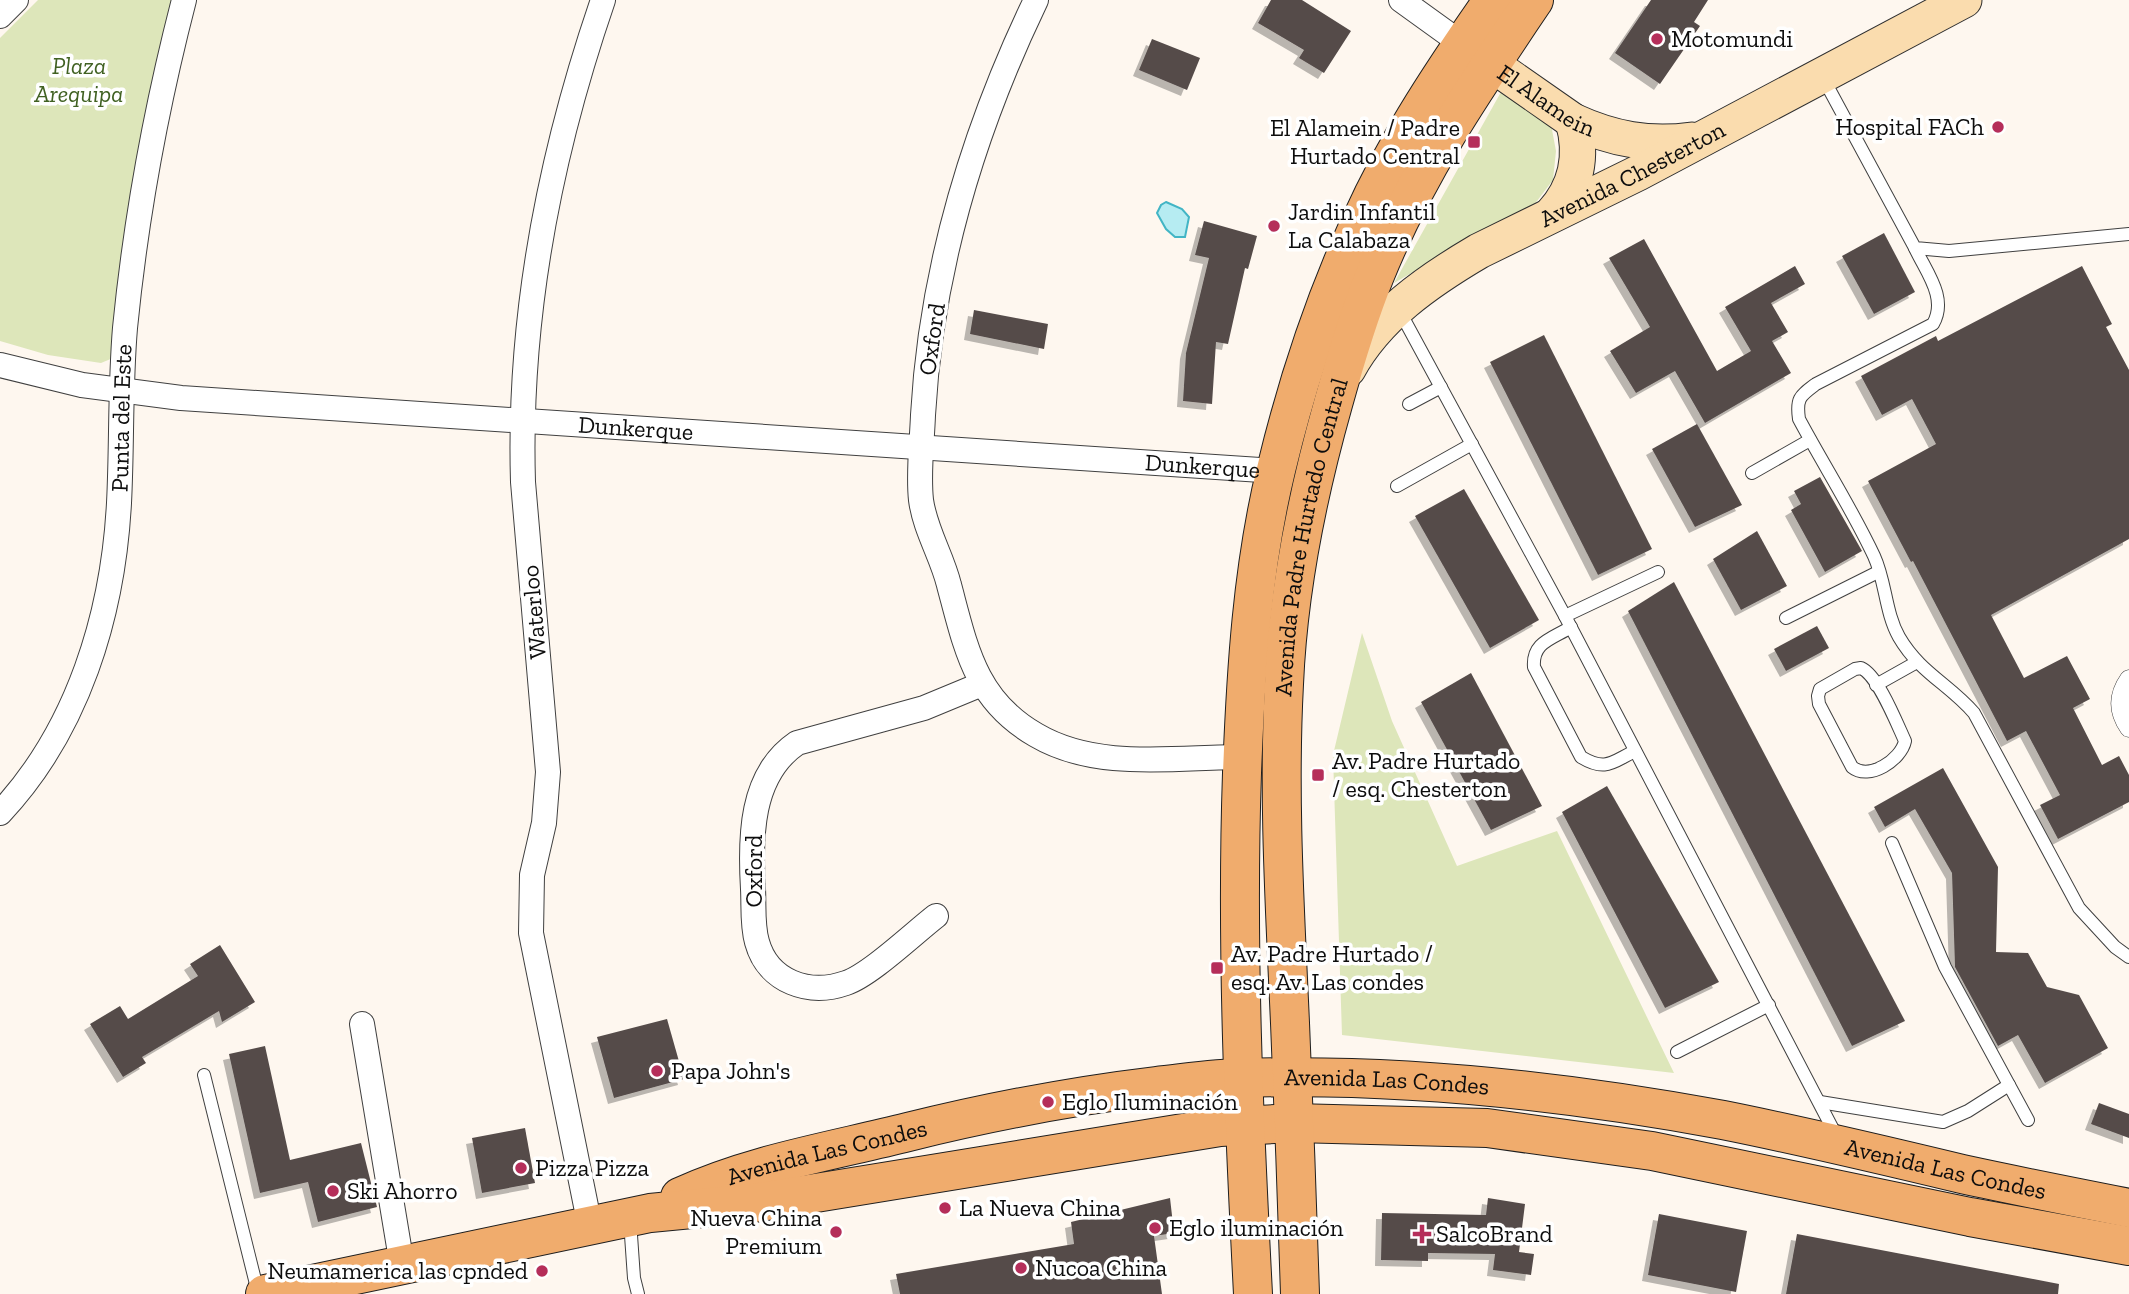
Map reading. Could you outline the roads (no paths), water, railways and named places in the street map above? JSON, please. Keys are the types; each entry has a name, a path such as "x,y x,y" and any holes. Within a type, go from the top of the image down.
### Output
{"main road":[{"name":"Avenida Padre Hurtado Central","path":"1300,1294 1283,859 1284,682 1294,574 1318,455 1366,299 1398,222 1458,111 1493,0"},
{"name":"Avenida Padre Hurtado Central","path":"1253,1294 1245,1125 1240,899 1243,757 1258,562 1276,471 1308,356 1351,244 1406,132 1476,54 1534,0"},
{"name":"Avenida Chesterton","path":"1337,391 1352,362 1371,335 1398,308 1450,268 1712,135 1964,0"},
{"name":"El Alamein","path":"1476,54 1573,121 1601,133 1631,141 1672,142 1712,135"},
{"path":"1552,214 1562,204 1575,178 1578,149 1573,121"},
{"name":"Avenida Las Condes","path":"640,1215 744,1173 947,1123 1096,1093 1244,1077 1345,1077 1534,1092 1721,1120 2129,1208"},
{"name":"Avenida Las Condes","path":"265,1294 640,1215 754,1203 1199,1130 1294,1123 1487,1128 1652,1151 1970,1217 2129,1246"}],"street":[{"path":"0,16 16,0"},
{"name":"Punta del Este","path":"0,813 37,769 55,740 75,698 95,643 114,552 119,504 121,391 131,276 145,176 184,0"},
{"name":"Waterloo","path":"590,1226 531,933 533,875 544,823 548,772 523,482 523,421 533,294 544,220 570,108 603,0"},
{"name":"Oxford","path":"1036,0 988,108 952,222 931,333 925,389 920,481 923,511 948,582 965,646 982,684 1000,709 1016,722 1036,736 1083,754 1118,759 1243,757"},
{"name":"El Alamein","path":"1401,0 1476,54"},
{"name":"Dunkerque","path":"0,365 43,377 121,391 244,403 1276,471"},
{"path":"2129,679 2121,692 2119,705 2129,728"},
{"name":"Oxford","path":"936,916 851,982 810,989 788,980 771,968 763,957 754,932 751,861 755,817 770,770 785,751 797,743 911,712 982,684"},
{"path":"362,1024 402,1265"}],"lane":[{"path":"1822,76 1915,248 1939,298 1938,314 1933,324 1816,384 1801,395 1797,407 1799,419 1875,558 1888,612 1899,637 1931,677 1962,699 1974,713 2079,908 2115,947 2129,957"},
{"path":"1915,248 1948,251 2129,234"},
{"path":"1398,308 1568,622 1842,1145"},
{"path":"1409,404 1441,387"},
{"path":"1752,473 1810,440"},
{"path":"1397,486 1472,444"},
{"path":"1635,751 1603,766 1581,757 1534,667 1534,656 1536,648 1568,622 1658,572"},
{"path":"1786,618 1878,572"},
{"path":"1876,685 1917,662"},
{"path":"1855,669 1866,670 1876,685 1905,741 1899,757 1867,773 1858,772 1852,767 1819,704 1818,696 1820,689 1855,669"},
{"path":"1892,843 1945,967 2028,1120"},
{"path":"1677,1052 1769,1005"},
{"path":"204,1075 259,1294"},
{"path":"1820,1102 1943,1122 1968,1111 2009,1085"},
{"path":"638,1294 634,1278 640,1215"}],"water":[{"path":"1166,202 1182,209 1189,217 1185,237 1175,237 1166,229 1157,213"}],"place":[{"name":"Motomundi","path":"1657,39"},
{"name":"Hospital FACh","path":"1998,127"},
{"name":"El Alamein / Padre Hurtado Central","path":"1474,142"},
{"name":"Jardin Infantil La Calabaza","path":"1274,226"},
{"name":"Av. Padre Hurtado / esq. Chesterton","path":"1318,775"},
{"name":"Av. Padre Hurtado / esq. Av. Las condes","path":"1217,968"},
{"name":"Papa John's","path":"657,1071"},
{"name":"Eglo Iluminación","path":"1048,1102"},
{"name":"Pizza Pizza","path":"521,1168"},
{"name":"Ski Ahorro","path":"333,1191"},
{"name":"La Nueva China","path":"945,1208"},
{"name":"Eglo iluminación","path":"1155,1228"},
{"name":"Nueva China Premium","path":"836,1232"},
{"name":"SalcoBrand","path":"1422,1234"},
{"name":"Nucoa China","path":"1021,1268"},
{"name":"Neumamerica las cpnded","path":"542,1271"}],"park label":[{"name":"Plaza Arequipa","path":"79,80"}]}
